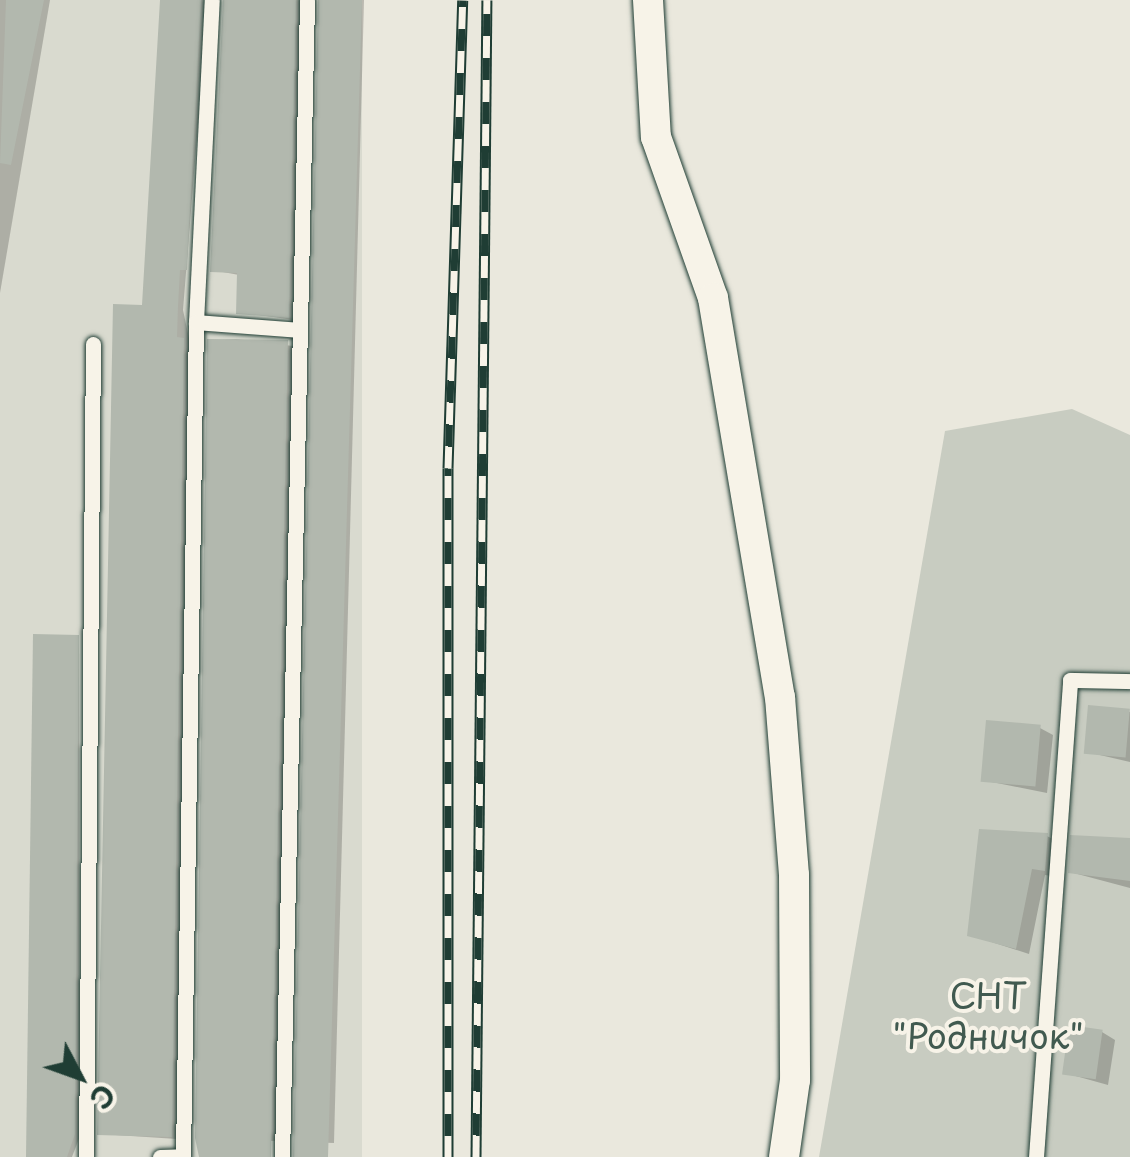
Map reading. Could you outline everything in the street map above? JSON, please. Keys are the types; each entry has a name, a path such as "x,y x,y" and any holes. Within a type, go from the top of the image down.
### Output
{"street":[{"path":"648,0 656,137 713,298 780,698 794,875 795,1080 784,1157"}],"lane":[{"path":"160,1157 183,1156 196,322 212,0"},
{"path":"282,1157 307,0"},
{"path":"196,322 300,330"},
{"path":"86,1157 92,344"},
{"path":"1036,1157 1070,680 1130,681"}],"shaded area":[{"path":"0,0 362,0 362,1157 0,1157"}],"green space":[{"name":"СНТ \"Родничок\"","path":"1072,409 1130,435 1130,1157 819,1157 945,431"}],"building":[{"path":"6,0 44,0 11,165 0,163"},
{"path":"160,0 201,0 187,270 180,270 177,337 184,338 172,1137 97,1135 113,304 142,305"},
{"path":"223,0 296,0 289,318 236,314 237,273 210,272"},
{"path":"318,0 362,0 328,1157 293,1157"},
{"path":"207,339 288,340 271,1157 199,1157 195,1138"},
{"path":"33,634 79,635 75,1134 67,1157 26,1157"},
{"path":"1088,705 1130,709 1126,757 1084,754"},
{"path":"986,720 1041,725 1035,787 981,782"},
{"path":"979,829 1048,833 1045,871 1032,869 1016,949 967,936"},
{"path":"1070,835 1130,838 1130,881 1068,873"},
{"path":"1069,1025 1103,1030 1096,1079 1062,1075"}],"railway":[{"path":"448,1157 448,468 463,0"},
{"path":"476,1157 487,0"}]}
